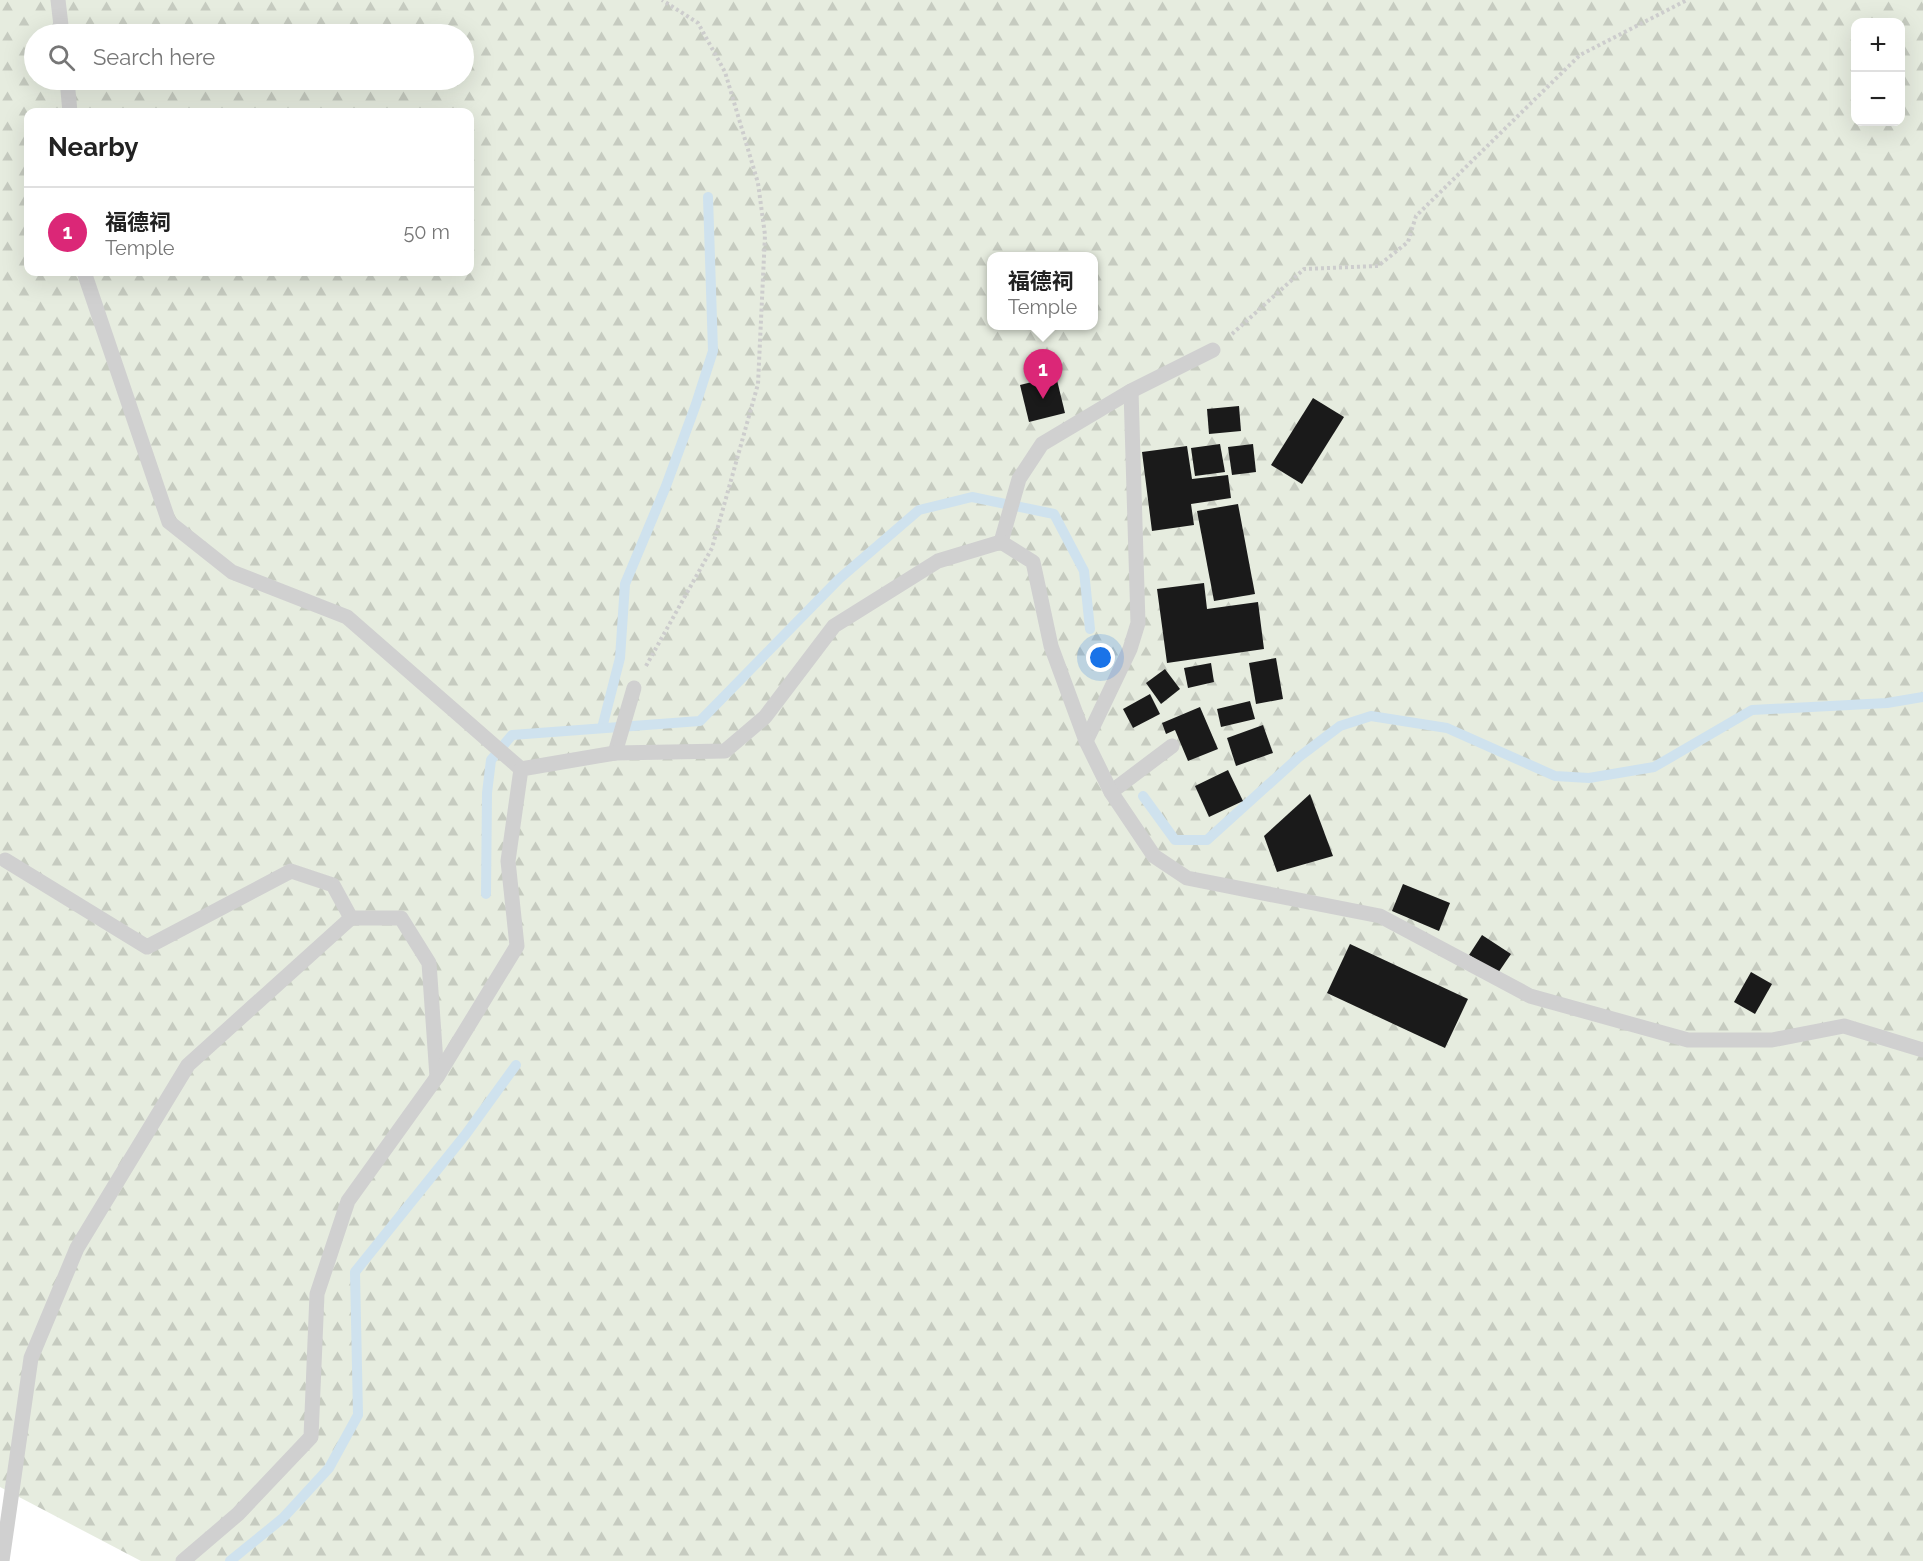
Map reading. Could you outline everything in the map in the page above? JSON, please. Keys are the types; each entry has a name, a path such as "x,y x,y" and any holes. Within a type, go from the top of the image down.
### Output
{"lane":[{"path":"58,0 61,24"},
{"path":"68,90 70,108"},
{"path":"85,276 169,522 232,572 347,617 521,769"},
{"path":"1001,542 1019,478 1042,444 1131,391 1213,350"},
{"path":"1086,741 1130,649 1138,623 1131,391"},
{"path":"521,769 615,753 725,751 765,717 834,626 938,561 1001,542 1033,562 1051,646 1086,741 1112,792 1154,856 1187,878 1380,916 1530,996 1688,1040 1772,1040 1844,1026 1923,1050"},
{"path":"615,753 634,688"},
{"path":"1112,792 1172,746"},
{"path":"183,1561 238,1514 311,1437 317,1294 348,1201 437,1077 517,946 508,861 521,769"},
{"path":"5,860 147,947 291,871 333,885 351,918"},
{"path":"2,1561 31,1359 77,1248 188,1065 351,918 401,918 429,963 437,1077"}],"path":[{"path":"634,688 712,548 758,384 765,235 758,183 725,72 698,23 662,0"},
{"path":"1213,350 1304,270 1378,266 1408,242 1416,216 1580,55 1687,0"}],"green space":[{"path":"0,0 1923,0 1923,1561 141,1561 0,1487"}],"building":[{"path":"1056,376 1065,413 1029,422 1020,385"},
{"path":"1313,398 1344,417 1302,484 1271,465"},
{"path":"1239,406 1241,431 1209,434 1207,409"},
{"path":"1220,444 1225,472 1195,476 1191,448"},
{"path":"1253,444 1256,472 1232,475 1228,447"},
{"path":"1187,446 1192,479 1228,475 1231,498 1191,504 1194,525 1152,531 1142,452"},
{"path":"1238,504 1255,594 1214,601 1197,511"},
{"path":"1204,583 1207,609 1258,602 1264,649 1167,663 1157,589"},
{"path":"1276,658 1283,699 1256,704 1249,663"},
{"path":"1211,663 1214,682 1188,688 1184,668"},
{"path":"1165,669 1180,689 1161,704 1146,683"},
{"path":"1150,694 1160,714 1133,728 1123,709"},
{"path":"1250,701 1255,719 1221,727 1217,709"},
{"path":"1200,707 1218,749 1188,761 1175,730 1166,734 1162,723"},
{"path":"1263,725 1273,753 1236,766 1227,738"},
{"path":"1228,770 1243,801 1209,817 1195,786"},
{"path":"1310,794 1333,856 1277,872 1264,836"},
{"path":"1403,884 1450,903 1439,931 1392,911"},
{"path":"1482,935 1511,954 1498,973 1469,955"},
{"path":"1350,944 1468,999 1445,1048 1327,993"},
{"path":"1751,972 1772,984 1755,1014 1734,1002"}],"waterway":[{"path":"602,728 620,658 625,584 666,486 713,351 708,197"},
{"path":"486,894 487,793 491,760 512,735 700,721 839,579 919,510 972,497 1054,514 1084,571 1090,629"},
{"path":"1143,796 1175,840 1207,840 1299,757 1340,726 1371,716 1447,728 1555,776 1589,778 1654,767 1752,710 1887,703 1923,697"},
{"path":"230,1561 283,1518 329,1468 358,1415 355,1272 466,1134 516,1065"}],"place":[{"name":"福德祠","path":"1043,399"}]}
